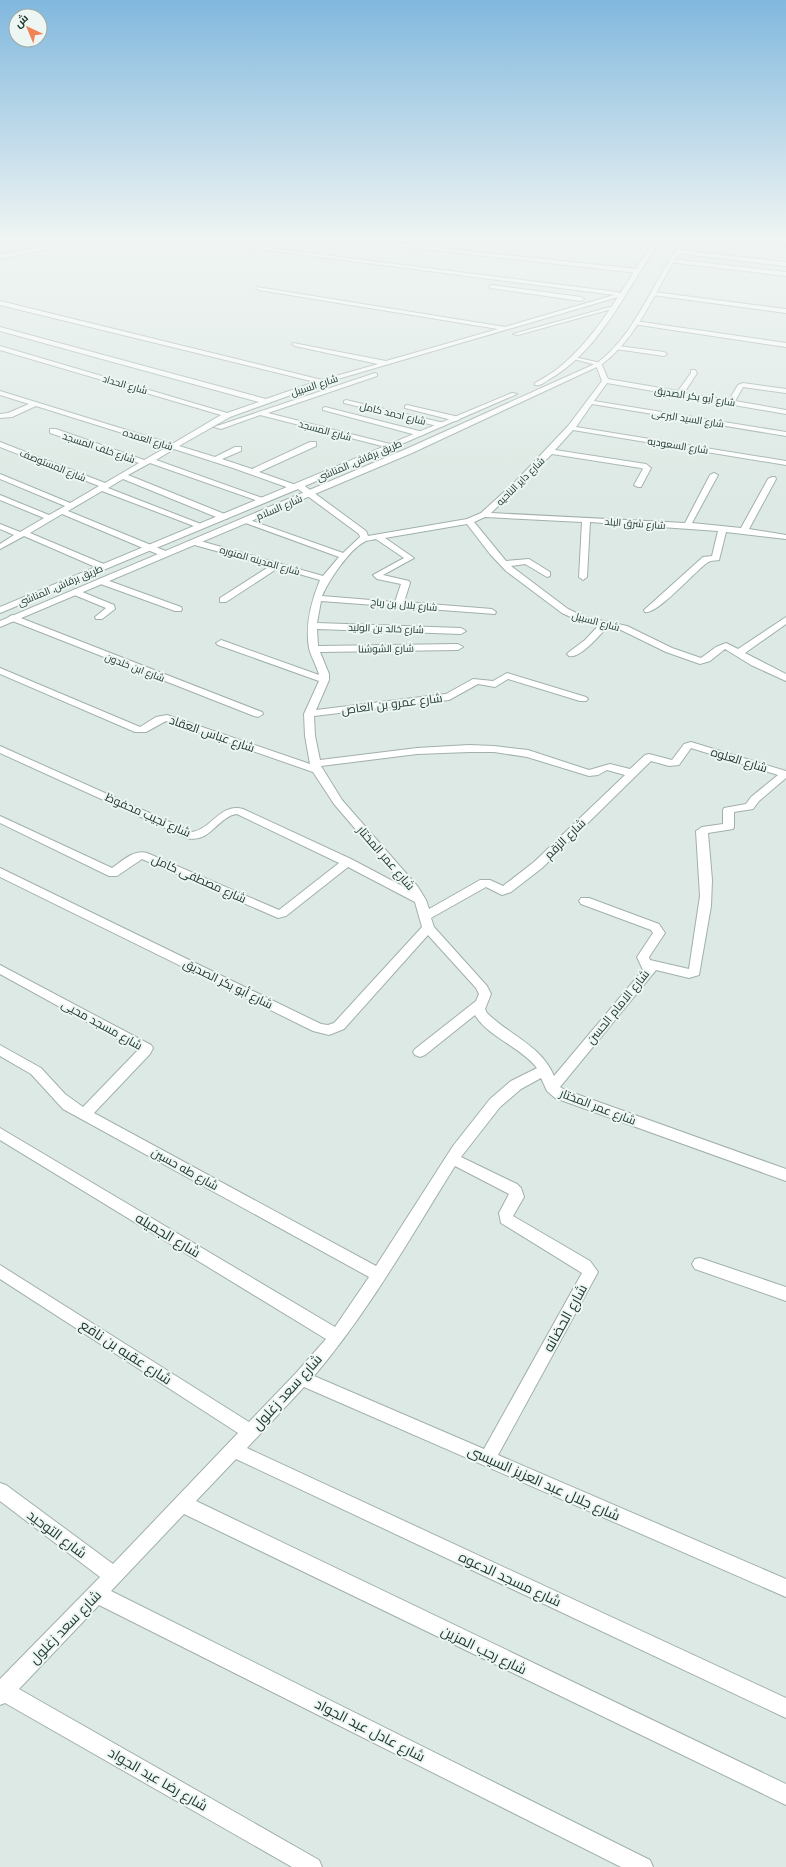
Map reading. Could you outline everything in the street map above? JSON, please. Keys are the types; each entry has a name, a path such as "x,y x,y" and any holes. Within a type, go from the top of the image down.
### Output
{"street":[{"path":"86,324 322,382"},
{"path":"477,324 506,329"},
{"name":"شارع السبيل","path":"0,547 228,415 322,382 523,324"},
{"path":"509,336 553,324"},
{"name":"طريق برقاش, المناشى","path":"0,610 390,447 540,382 555,374 576,358 600,324"},
{"path":"576,358 599,364 610,357 618,348 634,324"},
{"path":"643,324 786,345"},
{"path":"0,329 265,401"},
{"path":"295,344 385,364"},
{"path":"405,366 472,346"},
{"name":"شارع الحداد","path":"0,348 228,415"},
{"path":"618,348 664,354"},
{"path":"599,364 605,382"},
{"name":"شارع السلام","path":"0,624 409,451 599,364"},
{"path":"680,394 694,373 693,371"},
{"name":"شارع السبيل","path":"196,434 382,373"},
{"name":"شارع أبو بكر الصديق","path":"605,382 786,412"},
{"name":"شارع داير الناحيه","path":"363,539 469,521 484,515 529,474 550,451 570,428 605,382"},
{"path":"731,402 740,386 743,385 786,391"},
{"name":"شارع العمده","path":"0,393 297,486"},
{"name":"شارع احمد كامل","path":"346,402 440,425"},
{"name":"شارع السيد البرعى","path":"590,402 786,434"},
{"path":"0,416 9,415 34,404"},
{"path":"407,407 456,419"},
{"path":"325,410 420,434"},
{"name":"شارع المسجد","path":"260,413 390,447"},
{"name":"شارع السعوديه","path":"570,428 786,462"},
{"name":"شارع خلف المسجد","path":"53,432 147,461 264,500"},
{"name":"شارع المستوصف","path":"0,444 202,526"},
{"path":"252,472 312,444"},
{"path":"214,460 238,449"},
{"path":"550,451 643,466 647,468 638,485"},
{"path":"687,526 714,475"},
{"path":"0,476 71,506"},
{"path":"123,476 224,517"},
{"path":"744,531 772,479"},
{"path":"297,486 310,493 363,533 363,539 344,556 325,579 317,598 312,626 314,649 324,674 324,680 308,714"},
{"path":"0,497 50,518"},
{"path":"62,511 165,554"},
{"name":"شارع شرق البلد","path":"484,515 687,526 744,531 786,537"},
{"path":"583,577 586,520"},
{"path":"244,521 344,556"},
{"name":"شارع السبيل","path":"469,521 504,564 516,575 571,615 629,630 658,645 696,661 705,660 724,646 739,653"},
{"path":"0,526 103,567"},
{"path":"648,610 673,590 706,559 716,558 722,529"},
{"path":"377,536 410,558 378,575 380,577 406,583 400,604"},
{"name":"شارع المدينه المنوره","path":"194,542 325,579"},
{"path":"504,564 526,561 547,574"},
{"path":"223,600 277,565"},
{"path":"101,581 178,609"},
{"path":"75,592 111,607 111,609 99,617"},
{"name":"شارع بلال بن رباح","path":"317,598 492,612"},
{"name":"شارع ابن خلدون","path":"13,618 258,714"},
{"path":"786,620 739,653 752,662 786,678"},
{"path":"572,654 588,642 606,623"},
{"name":"شارع خالد بن الوليد","path":"312,626 461,631"},
{"path":"221,642 324,680"},
{"name":"شارع الشوشنا","path":"314,649 458,647"},
{"name":"شارع عباس العقاد","path":"0,671 139,730 145,730 160,719 167,718 316,767"},
{"name":"شارع عمرو بن العاص","path":"308,714 449,697 476,681 495,684 509,676 583,699"},
{"name":"شارع عمر المختار","path":"308,714 310,736 316,767 338,802 401,872 420,900 426,922 481,986 485,994 480,1012 484,1018 531,1054 545,1070 552,1087 560,1094 573,1099 786,1175"},
{"name":"شارع الزقم","path":"426,922 484,883 490,884 502,891 507,889 538,865 649,757 669,763 675,763 688,746 693,745"},
{"name":"شارع العلوه","path":"693,745 786,774"},
{"name":"شارع نجيب محفوظ","path":"0,749 191,836 200,834 230,812 239,811 347,862 420,900"},
{"path":"316,767 413,752 492,749 531,754 589,773 596,773 605,767 610,767 633,774"},
{"path":"646,963 689,974 694,972 704,922 706,895 706,872 702,831 706,828 729,827 728,810 749,807 755,799 786,774"},
{"name":"شارع مصطفى كامل","path":"0,819 113,873 137,856 143,855 278,914 282,913 347,862"},
{"name":"شارع أبو بكر الصديق","path":"0,872 318,1028 325,1030 338,1026 426,922"},
{"name":"شارع الامام الحسن","path":"552,1087 650,970 643,957 659,933 658,929 585,900"},
{"name":"شارع مسجد محيى","path":"0,969 146,1048 145,1051 84,1114"},
{"path":"420,1052 482,1003"},
{"name":"شارع طه حسين","path":"0,1050 36,1070 60,1098 84,1114 379,1275"},
{"name":"شارع سعد زغلول","path":"1,1691 97,1594 302,1378 337,1337 379,1275 452,1159 490,1109 516,1085 545,1070"},
{"name":"شارع الجميله","path":"0,1133 337,1337"},
{"name":"شارع الحضانه","path":"452,1159 512,1188 516,1192 517,1197 506,1213 506,1219 585,1266 590,1272 487,1459"},
{"path":"700,1264 786,1294"},
{"name":"شارع عقبه بن نافع","path":"0,1271 251,1432"},
{"name":"شارع جلال عبد العزيز السيسى","path":"302,1378 786,1588"},
{"name":"شارع مسجد الدعوه","path":"234,1450 786,1708"},
{"name":"شارع التوحيد","path":"0,1491 114,1576"},
{"name":"شارع رجب المزين","path":"183,1504 786,1795"},
{"name":"شارع عادل عبد الجواد","path":"97,1594 643,1867"},
{"name":"شارع رضا عبد الجواد","path":"1,1691 312,1867"}]}
